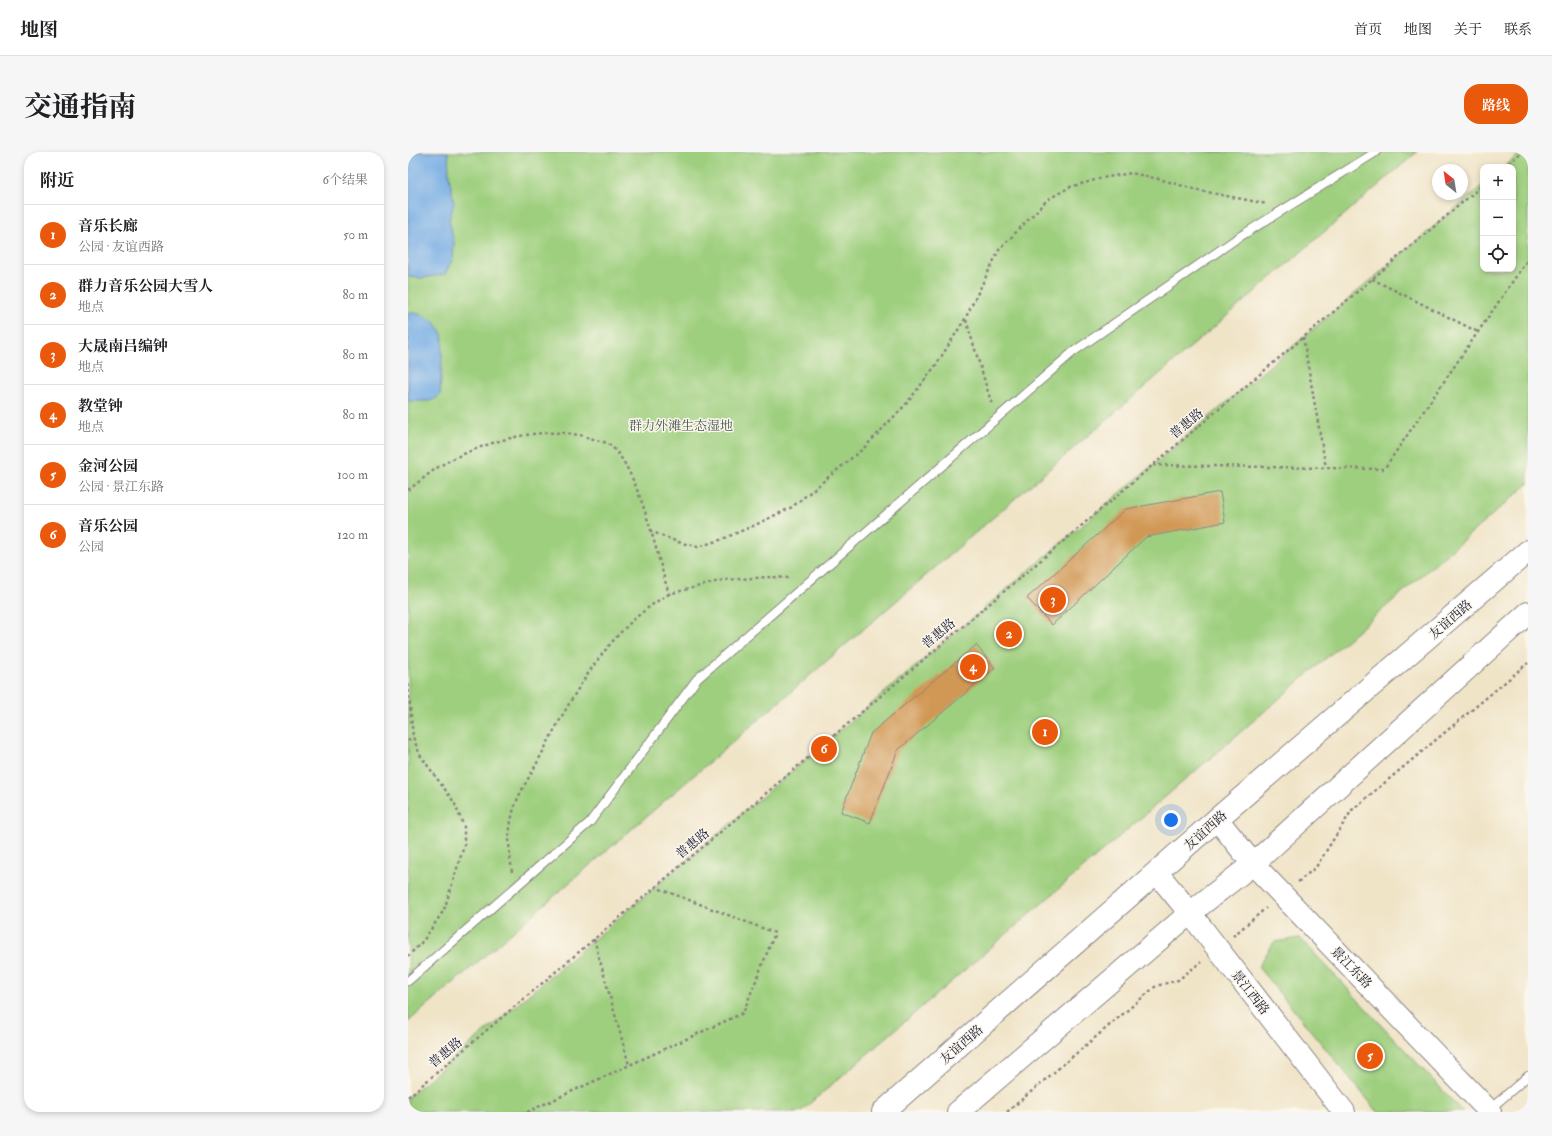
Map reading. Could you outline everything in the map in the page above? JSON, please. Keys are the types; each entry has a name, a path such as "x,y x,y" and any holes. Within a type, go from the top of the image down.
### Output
{"main road":[{"name":"友谊西路","path":"883,1112 1216,819 1528,551"},
{"path":"958,1112 1190,913 1253,864 1528,613"},
{"name":"景江东路","path":"1216,819 1253,864 1489,1111"},
{"name":"景江西路","path":"1156,873 1190,913 1344,1112"}],"lane":[{"path":"408,981 590,822 697,679 1073,352 1236,238 1376,152"},
{"path":"1489,1111 1528,1076"}],"path":[{"path":"1508,164 1522,152"},
{"path":"650,531 678,542 698,547 753,526 792,507 864,448 907,403 936,365 965,319 999,250 1047,200 1070,187 1102,178 1131,173 1197,190 1287,208"},
{"name":"普惠路","path":"408,1097 1480,188"},
{"path":"1152,465 1384,469 1528,259"},
{"path":"1372,279 1478,332"},
{"path":"965,319 996,419"},
{"path":"1303,337 1326,468"},
{"path":"408,490 445,462 481,445 512,438 556,432 583,435 609,445 623,461 635,482 669,594"},
{"path":"514,888 508,841 513,810 578,688 602,653 632,621 651,604 669,594 723,580 770,577 813,579"},
{"path":"408,684 413,737 420,755 454,802 464,826 464,846 444,910 423,941 408,956"},
{"path":"408,741 413,737"},
{"path":"527,1112 743,1012 776,933 655,887"},
{"path":"594,939 629,1065"}],"green space":[{"name":"群力外滩生态湿地","path":"408,152 1417,152 408,1022"},
{"path":"1522,152 1528,152 1528,484 800,1112 408,1112 408,1097 1465,200 1468,200 1468,198 1480,188 1480,272 1516,272 1516,164 1508,164"},
{"path":"1300,938 1463,1112 1378,1112 1258,967 1274,942"}],"water":[{"path":"408,152 448,152 449,176 454,203 449,220 454,243 453,258 445,274 423,278 408,277"},
{"path":"408,313 425,316 430,319 438,327 443,338 440,395 429,401 408,401"}],"building":[{"path":"1220,492 1225,522 1146,537 1052,625 1027,598 1126,509"},
{"path":"976,645 995,668 898,750 870,823 841,812 871,733"}],"place":[{"name":"大晟南吕编钟","path":"1053,600"},
{"name":"群力音乐公园大雪人","path":"1009,634"},
{"name":"教堂钟","path":"973,667"},
{"name":"音乐长廊","path":"1045,732"},
{"name":"音乐公园","path":"824,749"},
{"name":"金河公园","path":"1370,1056"}]}
